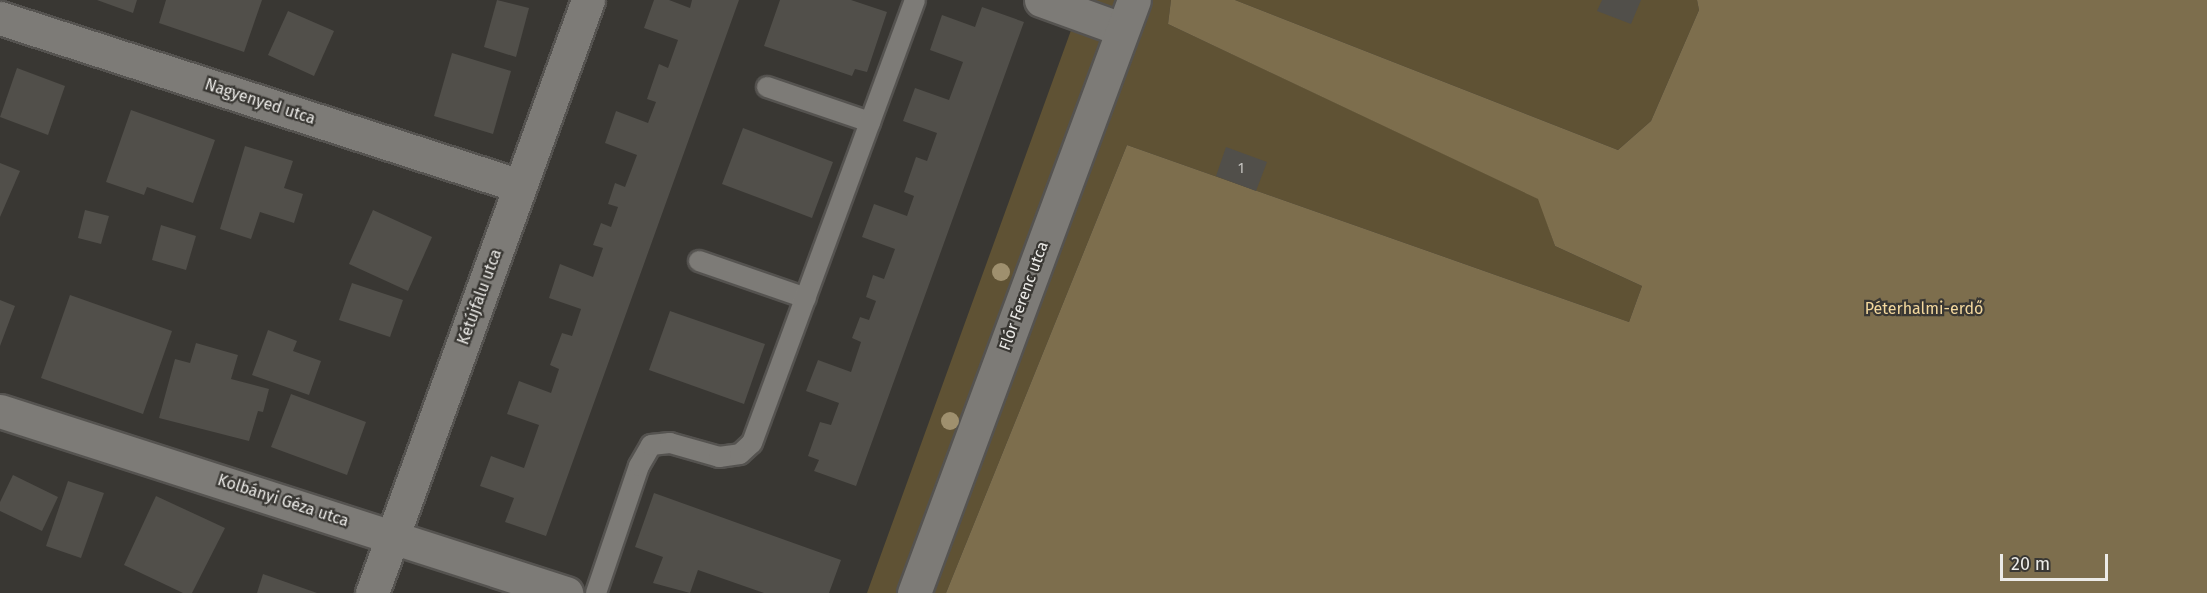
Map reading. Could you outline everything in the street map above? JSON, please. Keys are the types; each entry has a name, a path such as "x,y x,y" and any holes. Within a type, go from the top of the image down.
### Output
{"street":[{"name":"Kétújfalu utca","path":"372,593 588,0"},
{"path":"1041,0 1121,29"},
{"name":"Flór Ferenc utca","path":"914,593 1121,29 1134,0"},
{"name":"Nagyenyed utca","path":"0,18 520,186"},
{"name":"Kolbányi Géza utca","path":"0,411 566,593"}],"lane":[{"path":"596,593 639,466 651,445 670,443 719,457 741,454 752,443 915,0"},
{"path":"767,87 870,122"},
{"path":"699,261 806,298"}],"shaded area":[{"path":"1082,0 1171,0 1168,24 1539,199 1555,246 1642,286 1629,322 1127,145 946,593 867,593"},
{"path":"1235,0 1697,0 1699,10 1651,121 1618,150"}],"green space":[{"name":"Péterhalmi-erdő","path":"1171,0 1235,0 1618,150 1651,121 1699,10 1697,0 2207,0 2207,593 946,593 1127,145 1629,322 1642,286 1555,246 1538,199 1168,24"}],"building":[{"path":"97,0 137,0 133,13"},
{"path":"166,0 262,0 244,52 159,23"},
{"path":"497,0 529,8 516,57 484,47"},
{"path":"654,0 669,0 690,8 692,0 739,0 546,536 505,522 514,498 480,486 491,456 524,468 539,425 507,414 519,381 551,393 559,369 550,365 562,333 572,336 581,309 549,298 560,264 593,277 603,248 593,245 601,223 611,227 618,207 608,204 615,183 625,187 637,155 605,143 616,111 648,123 656,102 647,99 659,64 668,68 678,40 644,28"},
{"path":"780,0 851,0 887,12 867,72 855,69 852,76 764,46"},
{"path":"1602,0 1641,0 1631,24 1597,11"},
{"path":"982,7 1024,22 856,486 814,471 819,460 808,456 820,422 831,425 839,403 806,391 818,360 851,372 861,342 852,338 860,317 869,320 876,301 866,297 873,275 884,279 895,249 862,237 874,204 907,216 914,196 904,192 916,157 927,161 937,133 903,121 915,88 949,100 963,62 930,50 942,15 975,27"},
{"path":"288,11 334,31 314,76 268,55"},
{"path":"452,53 511,71 493,134 434,116"},
{"path":"17,68 65,86 48,135 0,117"},
{"path":"131,110 215,140 193,203 147,187 144,195 106,182"},
{"path":"743,128 833,162 812,218 722,184"},
{"path":"245,146 293,161 284,188 303,194 294,223 260,212 251,239 220,229"},
{"path":"1226,147 1267,162 1256,191 1216,176"},
{"path":"0,163 20,171 0,217"},
{"path":"85,210 109,216 101,244 78,238"},
{"path":"373,210 432,237 408,291 349,264"},
{"path":"161,225 196,236 186,270 152,260"},
{"path":"352,283 403,300 390,337 339,320"},
{"path":"70,295 172,331 143,414 41,378"},
{"path":"0,300 15,306 0,346"},
{"path":"670,311 765,344 744,404 649,370"},
{"path":"268,330 297,341 293,351 321,361 309,395 252,375"},
{"path":"196,343 238,355 231,379 269,389 263,412 258,411 249,441 159,418 175,359 190,363"},
{"path":"291,394 366,422 347,475 271,447"},
{"path":"13,475 58,497 42,531 0,511 0,502"},
{"path":"68,481 104,493 81,558 46,546"},
{"path":"654,493 841,560 829,593 764,593 698,570 690,593 653,583 663,557 635,547"},
{"path":"156,496 225,528 192,593 183,593 124,565"},
{"path":"263,574 317,593 257,593"}]}
